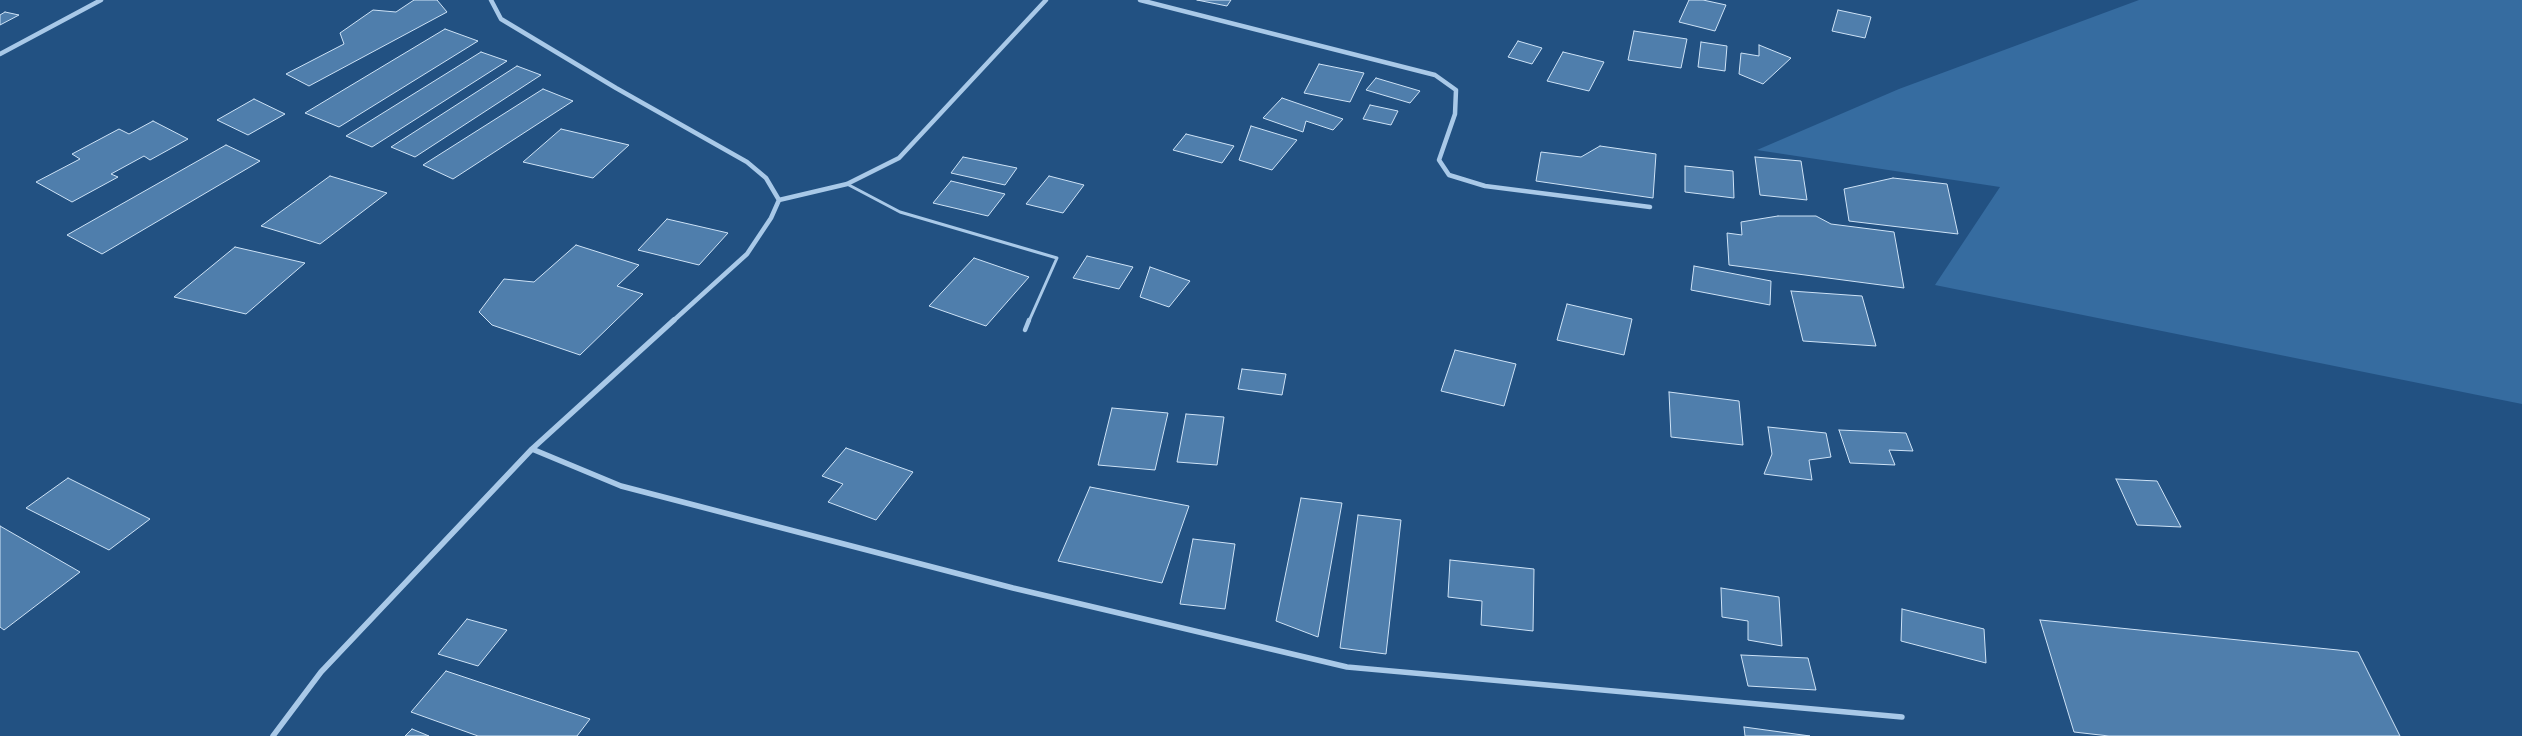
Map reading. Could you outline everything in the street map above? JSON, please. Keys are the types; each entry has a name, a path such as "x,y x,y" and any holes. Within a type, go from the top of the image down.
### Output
{"street":[{"path":"0,54 101,0"},
{"path":"491,0 501,20 747,162 766,178 779,200"},
{"path":"779,200 847,184 899,158 1046,0"},
{"path":"1140,0 1435,75 1456,90 1455,114 1440,160 1449,175 1485,186 1650,207"},
{"path":"272,736 321,672 532,449 747,254 779,200"},
{"path":"532,449 622,486 1013,588 1347,667 1902,717"}],"lane":[{"path":"847,184 900,212 1057,258 1025,330"}],"shaded area":[{"path":"2139,0 2522,0 2522,404 1935,285 2000,187 1757,150 1899,89"}],"building":[{"path":"414,0 437,0 447,12 309,86 286,74 344,44 340,33 373,10 396,12"},
{"path":"1197,0 1231,0 1227,6"},
{"path":"1689,0 1703,0 1726,5 1715,31 1679,22"},
{"path":"1838,10 1871,17 1865,38 1832,31"},
{"path":"5,12 19,15 0,25 0,15"},
{"path":"445,29 478,41 339,127 305,113"},
{"path":"1634,31 1687,39 1681,68 1628,60"},
{"path":"1518,41 1542,48 1532,64 1508,57"},
{"path":"1701,42 1727,46 1725,71 1698,67"},
{"path":"1759,45 1791,58 1763,84 1739,74 1741,53 1759,56"},
{"path":"481,52 507,61 372,147 346,136"},
{"path":"1563,52 1604,62 1589,91 1547,81"},
{"path":"1319,64 1364,73 1350,102 1304,93"},
{"path":"517,66 541,75 415,157 391,147"},
{"path":"1376,78 1420,91 1410,103 1366,90"},
{"path":"543,89 573,101 453,179 423,165"},
{"path":"1282,98 1343,119 1333,130 1306,121 1303,132 1263,118"},
{"path":"254,99 285,114 248,135 217,120"},
{"path":"1370,105 1398,111 1391,125 1363,119"},
{"path":"153,121 188,139 150,160 144,156 111,174 118,177 72,202 36,182 80,159 72,154 119,129 129,134"},
{"path":"1251,126 1297,140 1272,170 1239,160"},
{"path":"561,129 629,145 593,178 523,162"},
{"path":"1186,134 1234,146 1222,163 1173,150"},
{"path":"226,145 260,161 102,254 67,235"},
{"path":"1600,146 1656,154 1653,198 1536,181 1541,152 1581,157"},
{"path":"963,157 1017,168 1005,185 951,173"},
{"path":"1755,157 1801,161 1807,200 1760,195"},
{"path":"1685,166 1733,171 1734,198 1685,192"},
{"path":"330,176 387,193 320,244 261,226"},
{"path":"1049,176 1084,185 1063,213 1026,204"},
{"path":"1893,178 1947,184 1958,234 1849,221 1844,189"},
{"path":"951,181 1005,194 988,216 933,203"},
{"path":"1778,216 1816,216 1831,224 1894,232 1904,288 1729,265 1727,233 1742,235 1741,222"},
{"path":"667,219 728,233 699,265 638,250"},
{"path":"576,245 639,265 617,286 643,294 580,355 492,325 479,312 504,279 534,282"},
{"path":"235,247 305,263 246,314 174,297"},
{"path":"1087,256 1133,267 1119,289 1073,278"},
{"path":"974,258 1029,277 986,326 929,306"},
{"path":"1694,266 1771,281 1770,305 1691,290"},
{"path":"1150,267 1190,281 1169,307 1140,297"},
{"path":"1791,291 1862,296 1876,346 1803,341"},
{"path":"1567,304 1632,319 1624,355 1557,340"},
{"path":"1455,350 1516,364 1504,406 1441,391"},
{"path":"1242,369 1286,374 1282,395 1238,389"},
{"path":"1669,392 1739,401 1743,445 1671,437"},
{"path":"1112,408 1168,413 1155,470 1098,465"},
{"path":"1186,414 1224,417 1217,465 1177,462"},
{"path":"1768,427 1826,433 1831,457 1809,460 1812,480 1764,474 1772,454"},
{"path":"1839,430 1906,433 1913,451 1889,450 1895,465 1850,463"},
{"path":"846,448 913,472 876,520 828,502 843,484 822,476"},
{"path":"68,478 150,519 109,550 26,508"},
{"path":"2116,479 2157,481 2181,527 2137,525"},
{"path":"1090,487 1189,506 1162,583 1058,561"},
{"path":"1301,498 1342,503 1318,637 1276,621"},
{"path":"1358,515 1401,520 1386,654 1340,648"},
{"path":"0,526 80,572 4,630 0,627"},
{"path":"1193,539 1235,544 1225,609 1180,604"},
{"path":"1450,560 1534,569 1533,631 1481,625 1482,601 1448,597"},
{"path":"1721,588 1779,597 1782,646 1748,640 1748,621 1722,617"},
{"path":"1902,609 1984,629 1986,663 1901,641"},
{"path":"467,619 507,630 478,666 438,654"},
{"path":"2040,620 2358,652 2400,736 2109,736 2074,732"},
{"path":"1741,655 1808,658 1816,690 1748,686"},
{"path":"446,671 590,719 577,736 478,736 411,712"},
{"path":"1744,727 1810,736 1745,736"},
{"path":"412,729 429,736 405,736"}]}
